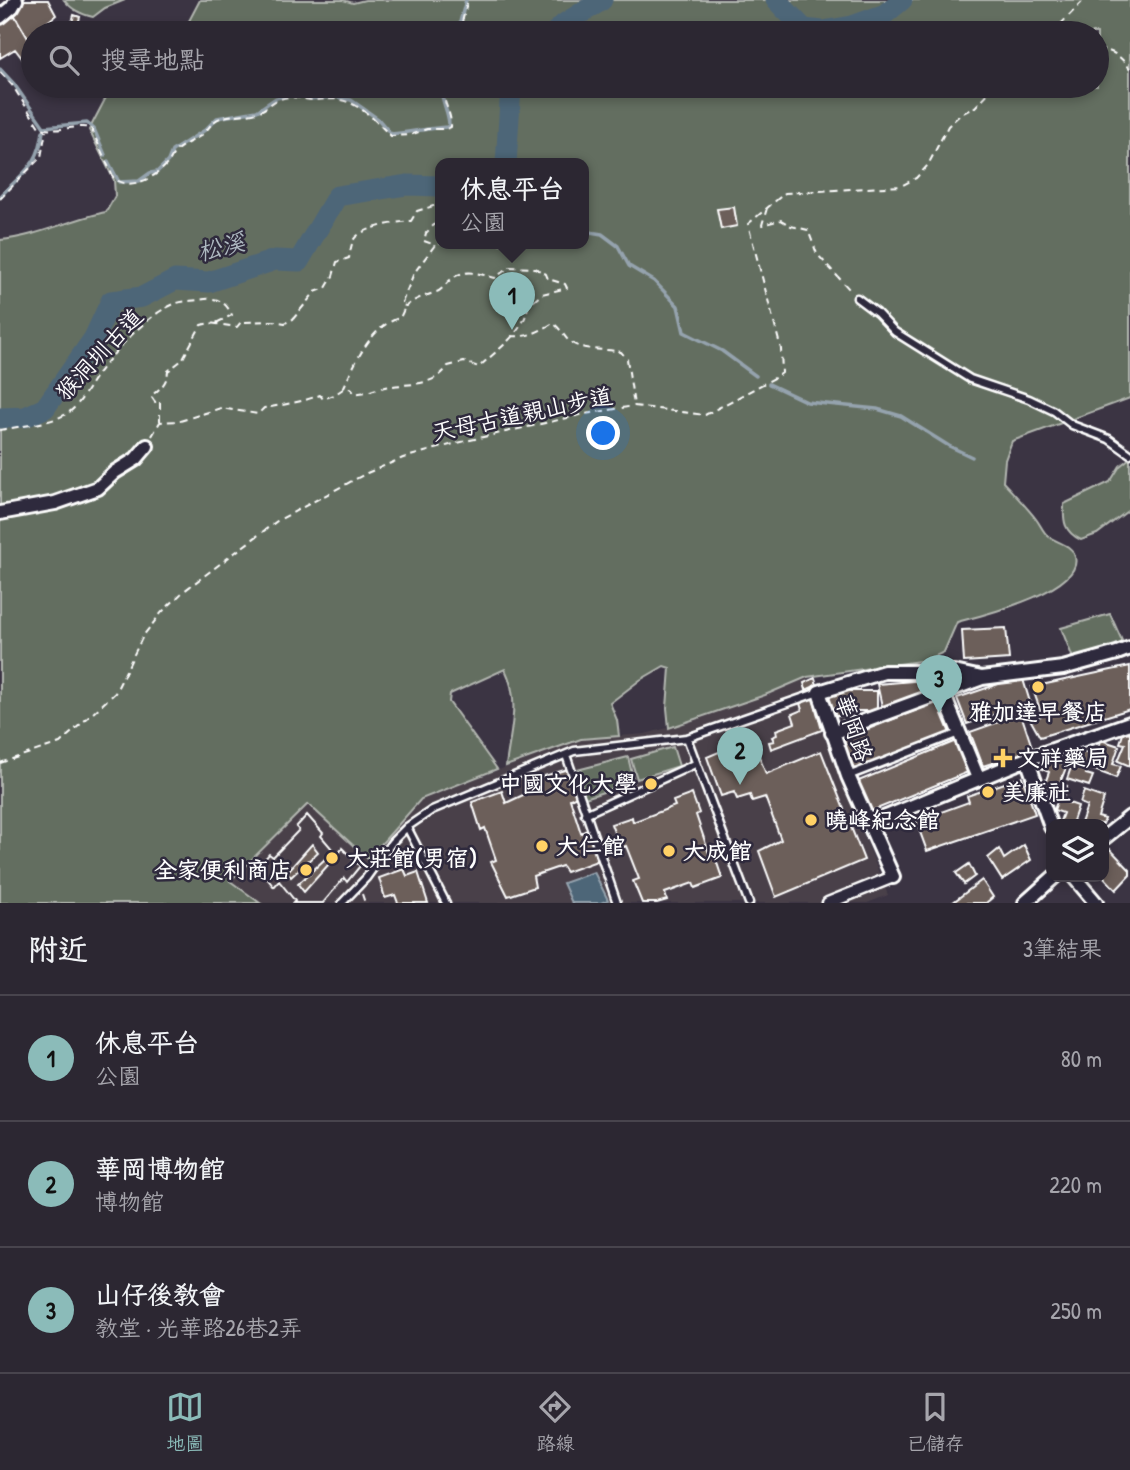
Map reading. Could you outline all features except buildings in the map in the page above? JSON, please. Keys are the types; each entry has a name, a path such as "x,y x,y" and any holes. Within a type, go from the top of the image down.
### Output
{"street":[{"path":"0,17 16,0"},
{"path":"0,513 55,503 98,488 115,472 136,459 147,446"},
{"name":"華岡路","path":"893,877 848,776 819,692 884,673 954,672 982,678 1063,668 1130,648"},
{"path":"832,733 982,678"},
{"path":"943,693 978,778"},
{"path":"869,824 1027,759 1130,723"},
{"path":"1027,759 1048,819"},
{"path":"1109,834 1130,817"},
{"path":"828,903 893,877"},
{"path":"1026,903 1049,882"},
{"path":"1078,882 1096,903"}],"lane":[{"path":"857,298 877,313 895,332 970,379 1029,399 1054,411 1072,425 1109,439 1130,454"},
{"path":"342,903 392,842 407,827 432,810 574,751 687,738 819,692"},
{"path":"848,776 958,733"},
{"path":"687,738 749,903"},
{"path":"566,755 617,903"},
{"path":"585,814 695,764"},
{"path":"407,827 446,903"}],"path":[{"path":"462,21 468,0"},
{"path":"1064,21 1084,0"},
{"path":"1109,52 1117,54 1130,69"},
{"path":"0,72 12,85 39,127 47,130 80,125 91,128 118,183 138,184 158,173 170,161 173,152 205,132 218,119 262,111 284,98"},
{"path":"304,98 354,103 391,136 451,127 452,117 444,98"},
{"name":"天母古道親山步道","path":"0,763 60,743 116,693 143,636 162,612 184,591 277,521 367,474 403,458 520,428 634,406 705,415 782,373 781,349 748,224 785,193 901,186 916,177 934,156 948,126 984,98"},
{"path":"0,199 41,157 47,130"},
{"path":"147,446 160,422 160,401 155,402 151,396 163,387 169,376 168,371 182,360 201,325 237,327 241,322 285,323 293,319 315,292 327,288 334,276 337,262 349,258 353,239 360,233 395,222 411,221 417,211 435,206"},
{"path":"768,207 762,225 782,220 791,226 808,230 817,254 857,298"},
{"path":"406,306 401,305 414,273 435,245 424,241 426,233 435,224"},
{"path":"160,422 180,421 221,408 258,414 264,408 284,406 320,395 323,399 334,395 342,389 375,334 391,320 400,318 406,306 422,295 439,292 463,272 471,271 495,278 509,267 535,268 546,274 548,279 565,284 567,288 542,294 528,306 527,316 511,336 479,367 464,362 449,366 431,380 419,384 381,387 359,394 354,393 351,388 342,389"},
{"name":"猴洞圳古道","path":"0,430 42,422 67,413 84,395 111,357 164,309 177,303 213,298 227,304 232,315 216,324"},
{"path":"511,336 520,337 537,332 553,323 568,340 585,350 599,348 621,352 626,359 634,406"}],"shaded area":[{"name":"中國文化大學","path":"807,677 823,734 888,895 867,903 260,903 230,881 308,804 368,858 421,799 582,739 645,734 683,724"}],"green space":[{"path":"64,0 125,0 105,8 93,17 77,11"},
{"path":"200,0 343,0 353,3 365,0 1130,0 1130,398 1012,441 1005,460 1003,482 1046,534 1072,551 1075,567 1066,579 1030,599 957,622 944,652 927,660 807,677 765,695 669,728 667,708 670,668 664,666 610,703 617,720 619,736 581,739 506,766 513,705 510,681 505,669 450,694 449,702 497,769 421,799 368,859 308,804 230,881 260,903 0,903 0,240 106,212 115,196 114,180 89,130 106,98 1109,98 1109,21 189,21"},
{"path":"1130,458 1130,509 1097,534 1081,540 1075,537 1066,525 1064,504 1110,482 1120,466"},
{"path":"1110,614 1129,656 1078,671 1061,628"},
{"path":"673,747 679,766 637,779 631,759"},
{"path":"628,757 634,782 585,798 577,770"}],"water":[{"path":"594,872 608,900 601,903 572,903 563,883"}],"waterway":[{"path":"460,21 466,0"},
{"name":"松溪","path":"569,21 602,0"},
{"name":"松溪","path":"776,0 796,21"},
{"name":"松溪","path":"866,21 885,14 902,0"},
{"path":"0,69 21,94"},
{"path":"24,98 44,127 87,123 94,129 105,155"},
{"path":"108,161 119,182 139,181 150,173 157,172 168,161 172,151 205,130 217,118 257,111 276,98"},
{"path":"308,98 322,98"},
{"path":"340,98 351,100 378,119 391,134 447,127 449,120 443,98"},
{"name":"松溪","path":"506,158 510,98"},
{"path":"0,197 33,161 38,153 43,131"},
{"name":"松溪","path":"0,418 25,417 45,408 94,338 111,301 142,297 175,280 209,282 275,260 299,261 337,196 407,185 435,186"},
{"path":"589,232 602,234 618,246 629,266 654,281 678,306 684,332 722,351 756,376"},
{"path":"769,384 807,402 877,409 901,416 972,457"}],"place":[{"name":"休息平台","path":"512,330"},
{"name":"雅加達早餐店","path":"1038,687"},
{"name":"山仔後教會","path":"939,713"},
{"name":"文祥藥局","path":"1003,758"},
{"name":"中國文化大學","path":"651,784"},
{"name":"華岡博物館","path":"740,785"},
{"name":"美廉社","path":"988,792"},
{"name":"曉峰紀念館","path":"811,820"},
{"name":"大仁館","path":"542,846"},
{"name":"大成館","path":"669,851"},
{"name":"大莊館(男宿)","path":"332,858"},
{"name":"全家便利商店","path":"306,870"}]}
